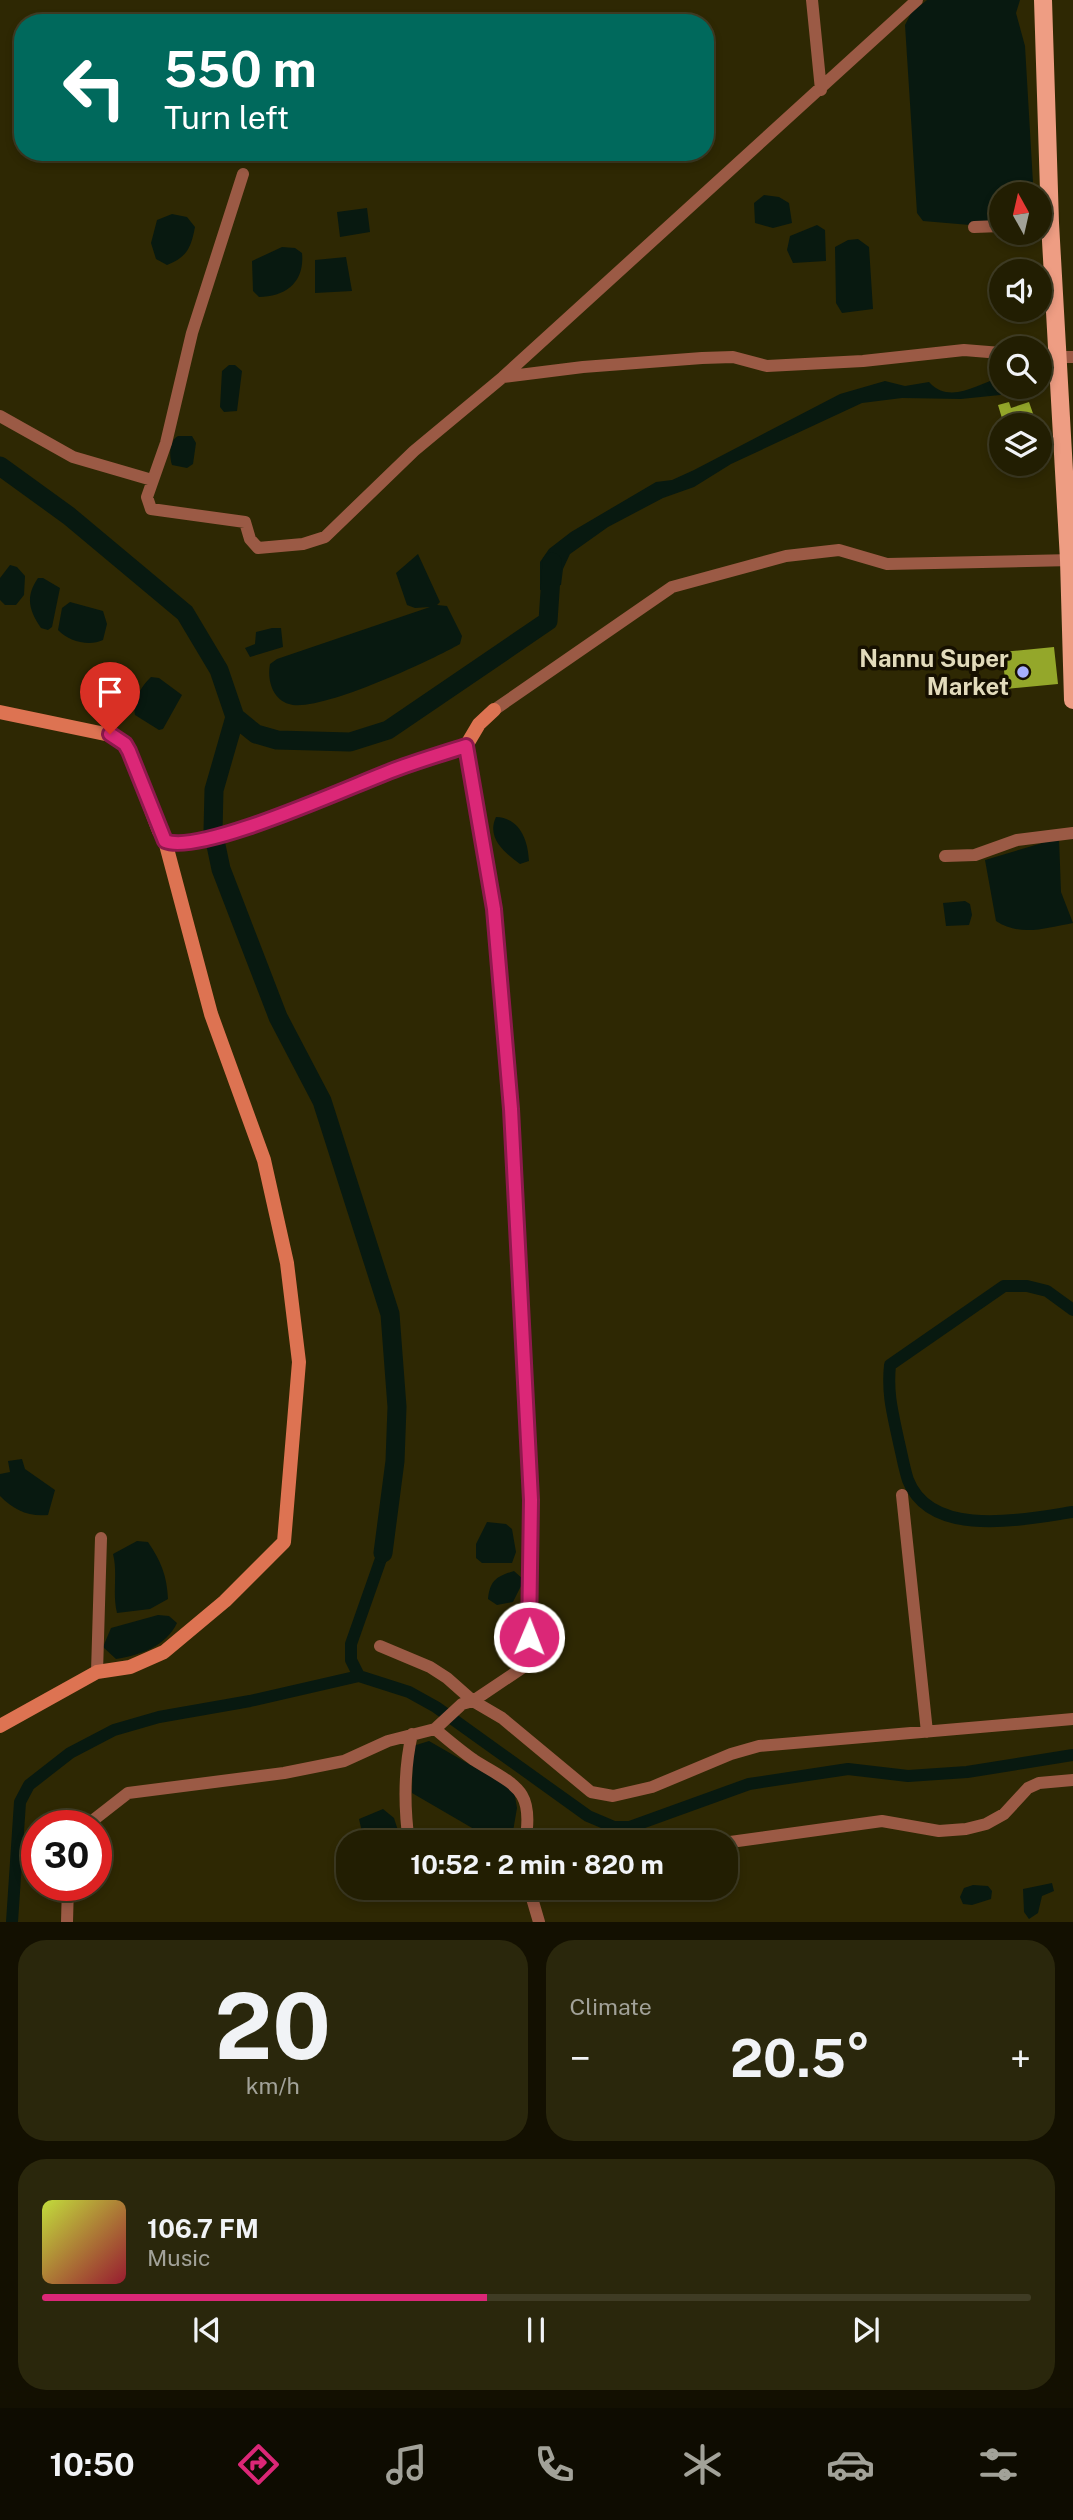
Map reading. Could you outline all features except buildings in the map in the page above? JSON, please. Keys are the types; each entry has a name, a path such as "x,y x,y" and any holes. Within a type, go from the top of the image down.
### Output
{"main road":[{"path":"1043,0 1045,182"},
{"path":"1047,245 1070,508 1073,700"}],"street":[{"path":"812,0 821,90"},
{"path":"243,174 191,333 166,443 147,497 151,509 245,522 249,525 250,539 258,548 318,540 414,452 503,377 635,254 821,90 918,0"},
{"path":"974,227 989,226"},
{"path":"503,377 583,367 702,358 733,357 767,366 863,361 964,350 989,352"},
{"path":"0,416 73,457 152,480"},
{"path":"106,1810 128,1793 284,1773 344,1761 412,1734 435,1729 467,1702 528,1664 531,1500 501,975 482,829 466,746 479,723 672,587 786,556 839,550 887,564 1071,560"},
{"path":"0,712 110,734 125,744 165,841 211,1014 264,1160 287,1263 299,1362 297,1419 289,1474 284,1542 225,1601 164,1652 130,1667 97,1672 0,1726"},
{"path":"165,841 187,842 241,830 400,768 466,746"},
{"path":"945,856 975,855 1017,840 1073,833"},
{"path":"902,1495 926,1732"},
{"path":"97,1672 101,1538"},
{"path":"380,1646 430,1667 467,1702 502,1718 591,1792 614,1796 652,1787 731,1754 759,1746 1073,1719"},
{"path":"435,1729 475,1760 510,1780 525,1796 529,1813 527,1830"},
{"path":"408,1830 405,1797 407,1756 412,1734"},
{"path":"738,1841 882,1821 939,1831 966,1829 986,1824 1004,1814 1028,1788 1039,1783 1073,1780"},
{"path":"532,1900 538,1922"},
{"path":"67,1922 68,1901"}],"shaded area":[{"path":"927,0 1020,0 1016,13 1025,46 1033,182 989,182 989,223 970,225 923,221 917,213 905,25 911,13"},
{"path":"764,195 779,197 789,203 792,223 773,228 755,223 754,203"},
{"path":"367,208 370,232 340,237 337,212"},
{"path":"172,214 187,217 195,227 187,251 167,265 156,259 151,243 157,220"},
{"path":"817,225 825,230 826,261 793,263 787,250 790,236"},
{"path":"858,239 869,247 873,309 842,313 836,303 835,247 848,240"},
{"path":"282,247 295,248 302,253 297,280 285,291 259,297 253,291 252,261"},
{"path":"346,257 352,291 315,293 315,260"},
{"path":"229,365 235,365 242,371 237,411 224,412 220,407 222,371"},
{"path":"885,381 905,386 929,382 946,392 973,388 989,382 989,396 961,399 902,398 862,403 731,464 694,487 663,498 608,527 570,554 563,569 561,585 540,590 540,562 549,549 571,532 656,482 672,480 694,470 840,394"},
{"path":"178,436 192,436 196,443 193,464 187,468 172,465 170,449"},
{"path":"418,554 440,602 437,605 447,606 462,636 460,644 425,662 348,694 303,705 289,704 278,698 269,676 270,664 277,659 430,607 415,608 407,605 396,573"},
{"path":"10,565 17,567 25,576 24,595 16,605 5,605 0,600 0,578"},
{"path":"38,578 60,588 52,627 48,630 41,628 30,603 31,591"},
{"path":"70,602 103,611 107,624 103,640 79,642 58,630 62,608"},
{"path":"281,628 283,647 250,657 245,648 255,644 256,632"},
{"path":"120,665 127,667 135,680 118,697 110,696 105,687 106,678 111,670"},
{"path":"151,677 159,678 182,695 163,729 159,730 135,715 138,694"},
{"path":"496,817 511,821 517,826 527,845 529,861 520,864 499,844 493,832"},
{"path":"1059,838 1061,892 1073,923 1024,930 1014,929 996,921 985,860"},
{"path":"965,901 970,904 972,915 969,925 946,926 943,903"},
{"path":"22,1459 25,1469 55,1490 48,1515 22,1512 0,1496 0,1474 10,1472 8,1461"},
{"path":"487,1522 506,1524 512,1529 516,1552 512,1563 482,1563 476,1558 476,1544"},
{"path":"137,1541 148,1542 156,1556 165,1576 168,1599 150,1609 117,1613 113,1554"},
{"path":"514,1571 524,1580 513,1602 497,1605 488,1599 495,1580"},
{"path":"158,1615 169,1616 177,1623 166,1638 152,1648 116,1659 103,1647 111,1628"},
{"path":"429,1741 514,1790 517,1808 513,1830 476,1830 412,1793 413,1746"},
{"path":"383,1809 394,1818 398,1830 362,1830 359,1819"},
{"path":"1052,1883 1054,1891 1042,1896 1038,1913 1029,1919 1024,1912 1023,1889"},
{"path":"973,1885 988,1886 992,1891 991,1899 972,1905 963,1904 960,1897 964,1888"}],"waterway":[{"path":"0,466 69,516 185,613 219,670 235,717 214,790 213,831 221,869 278,1017 322,1101 390,1314 397,1407 395,1461 383,1553"},
{"path":"235,717 256,734 277,740 350,742 388,730 548,621 552,562"},
{"path":"1073,1310 1047,1291 1027,1286 1004,1286 890,1365 889,1376 891,1404 905,1471 920,1499 937,1511 958,1518 981,1521 1006,1521 1073,1512"},
{"path":"383,1553 351,1644 351,1660 359,1676 409,1692 436,1707 588,1816 614,1827 630,1827 749,1784 848,1769 908,1776 967,1772 1073,1755"},
{"path":"12,1922 20,1802 29,1785 70,1753 114,1730 159,1717 250,1701 359,1676"}],"place":[{"name":"Nannu Super Market","path":"1023,672"}],"route":[{"path":"110,734 125,744 129,751 165,841 177,844 241,830 400,768 466,746 494,909 511,1109 531,1500 529,1637"}]}
